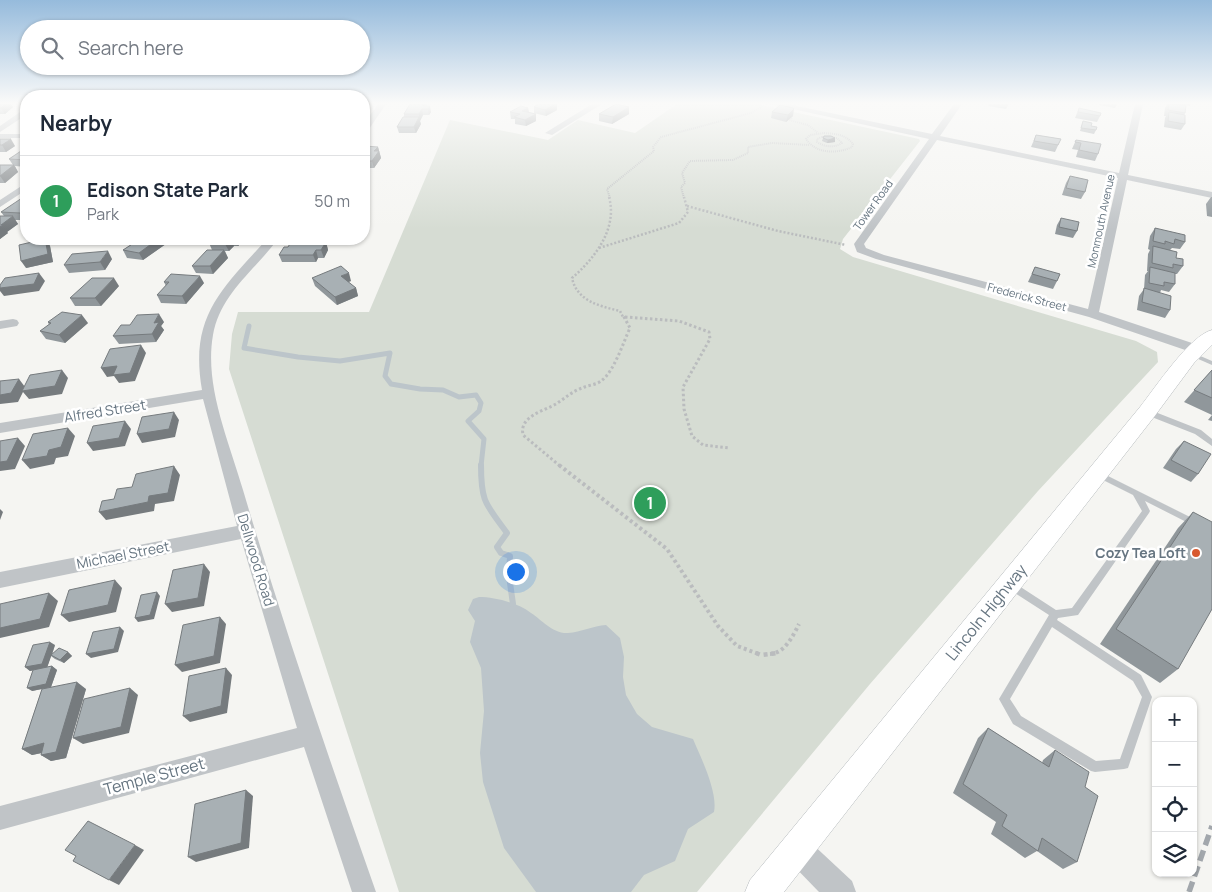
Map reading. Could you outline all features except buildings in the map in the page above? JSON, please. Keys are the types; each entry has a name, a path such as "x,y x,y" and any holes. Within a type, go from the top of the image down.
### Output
{"main road":[{"name":"Lincoln Highway","path":"762,892 798,850 1146,412 1203,350"}],"street":[{"name":"Tower Road","path":"859,247 930,146"},
{"path":"972,146 1212,195"},
{"name":"Monmouth Avenue","path":"1093,314 1129,146"},
{"path":"0,204 20,192"},
{"name":"Dellwood Road","path":"268,245 227,292 209,322 205,349 209,393 246,531 309,735 364,892"},
{"name":"Frederick Street","path":"859,247 866,253 880,258 1093,314 1203,350"},
{"path":"0,325 13,323"},
{"name":"Alfred Street","path":"0,428 209,393"},
{"name":"Michael Street","path":"0,580 246,531"},
{"name":"Temple Street","path":"0,818 309,735"},
{"path":"798,850 841,892"}],"lane":[{"path":"1146,412 1198,432 1212,443"},
{"path":"1097,473 1212,532"},
{"path":"1009,584 1053,617 1137,678 1146,697 1124,764 1095,767 1017,720 1004,699 1053,617 1075,612 1146,511 1136,493"}],"path":[{"path":"654,146 654,151 648,157 614,181 607,189 612,203 611,222 599,248 587,265 572,278 573,286 579,294 596,306 620,311 630,328 609,373 600,382 580,388 534,414 526,422 522,430 523,435 667,549 718,626 737,646 761,655 776,654 792,639 799,624"},
{"path":"599,248 679,224 688,212 681,187 685,183 682,173 690,161 697,159 717,162 740,159 748,153 748,147 753,146"},
{"path":"811,146 821,150 836,151 852,146"},
{"path":"821,150 824,146 837,146"},
{"path":"687,206 778,231 859,247"},
{"path":"625,318 668,320 698,325 709,332 710,339 683,388 684,409 692,436 703,445 729,448"}],"shaded area":[{"path":"439,146 916,146 843,239 840,249 853,257 1136,341 1157,352 1158,362 1038,491 870,684 697,892 399,892 229,369 232,334 238,312 369,312"},
{"path":"479,597 499,599 520,606 553,629 563,633 606,625 620,638 624,657 623,677 626,695 637,714 652,727 693,739 714,795 714,812 688,829 675,861 644,875 631,892 536,892 504,848 483,782 480,753 484,711 481,668 470,642 475,621 468,610 473,599"}],"waterway":[{"path":"249,326 244,348 298,357 340,361 390,353 385,376 391,384 420,389 443,390 459,397 476,395 481,403 479,411 468,421 484,439 481,466"},
{"path":"481,466 482,488 486,502 507,533 497,547 501,553 510,556 509,576 513,604"}],"railway":[{"path":"1189,892 1212,826"}],"place":[{"name":"Edison State Park","path":"650,503"},
{"name":"Cozy Tea Loft","path":"1196,553"}]}
